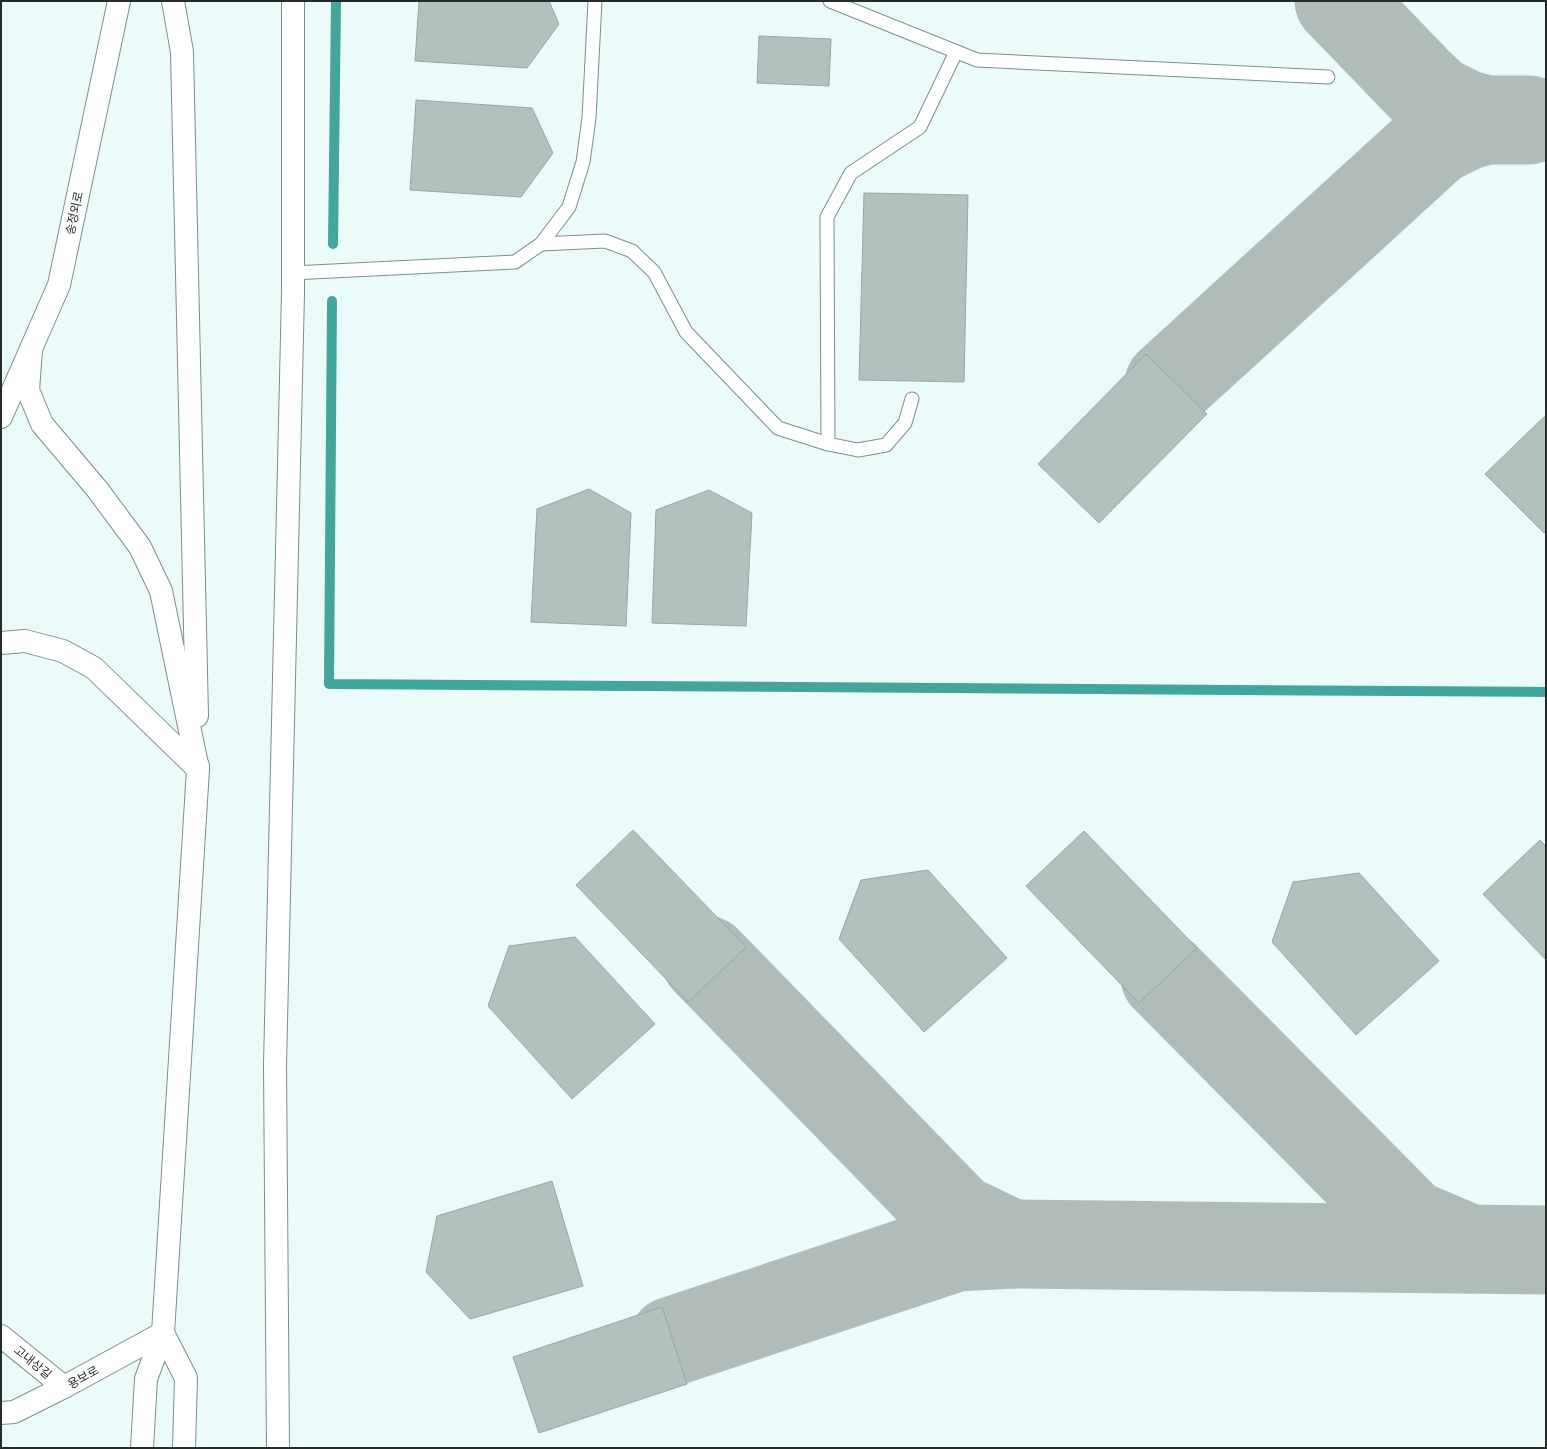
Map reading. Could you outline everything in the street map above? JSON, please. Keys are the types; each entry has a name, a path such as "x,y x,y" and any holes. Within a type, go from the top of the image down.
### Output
{"street":[{"name":"송정외로","path":"1,417 59,285 119,1"},
{"path":"142,1448 146,1379 163,1333 198,769 182,52 172,1"},
{"path":"278,1448 275,1065 292,273 293,1"},
{"path":"31,346 28,390 42,424 97,489 140,547 161,591 198,769"},
{"path":"1,643 26,641 63,651 94,668 198,769"},
{"path":"163,1333 186,1378 184,1448"},
{"name":"용보로","path":"1,1413 14,1412 64,1387 163,1333"},
{"name":"고내상길","path":"1,1336 64,1387"}],"lane":[{"path":"292,273 515,262 541,244 569,207 583,162 589,118 595,1"},
{"path":"830,1 977,60 1328,77"},
{"path":"828,444 827,217 851,173 920,127 956,52"},
{"path":"541,244 605,241 632,251 654,272 686,332 778,428 828,444 858,450 886,445 905,423 912,399"}],"building":[{"path":"419,1 549,1 559,24 527,68 415,61"},
{"path":"759,36 831,39 829,86 757,83"},
{"path":"416,100 532,108 553,153 521,197 410,190"},
{"path":"864,193 968,195 964,382 859,380"},
{"path":"1146,354 1207,414 1099,523 1038,464"},
{"path":"1546,415 1546,531 1544,533 1485,474"},
{"path":"589,489 631,513 626,626 531,622 537,509"},
{"path":"709,490 752,513 746,626 652,623 656,510"},
{"path":"633,830 746,947 688,1002 576,885"},
{"path":"1084,831 1197,948 1139,1003 1026,886"},
{"path":"1540,840 1546,846 1546,960 1483,894"},
{"path":"928,870 1007,958 924,1032 839,939 861,880"},
{"path":"1359,873 1439,961 1356,1035 1272,942 1293,882"},
{"path":"575,937 655,1024 572,1099 488,1006 509,946"},
{"path":"552,1181 583,1286 470,1319 426,1272 437,1216"},
{"path":"662,1307 687,1384 539,1433 513,1357"}],"waterway":[{"path":"333,244 336,1"},
{"path":"332,301 329,684 1546,692"}],"taxiway":[{"path":"1339,1 1436,100 1464,114 1486,120 1529,120"},
{"path":"1169,384 1435,141 1465,126 1486,120"},
{"path":"706,960 957,1218 1011,1244"},
{"path":"1165,977 1410,1224 1469,1249"},
{"path":"673,1341 956,1247 1011,1244 1546,1250"}]}
